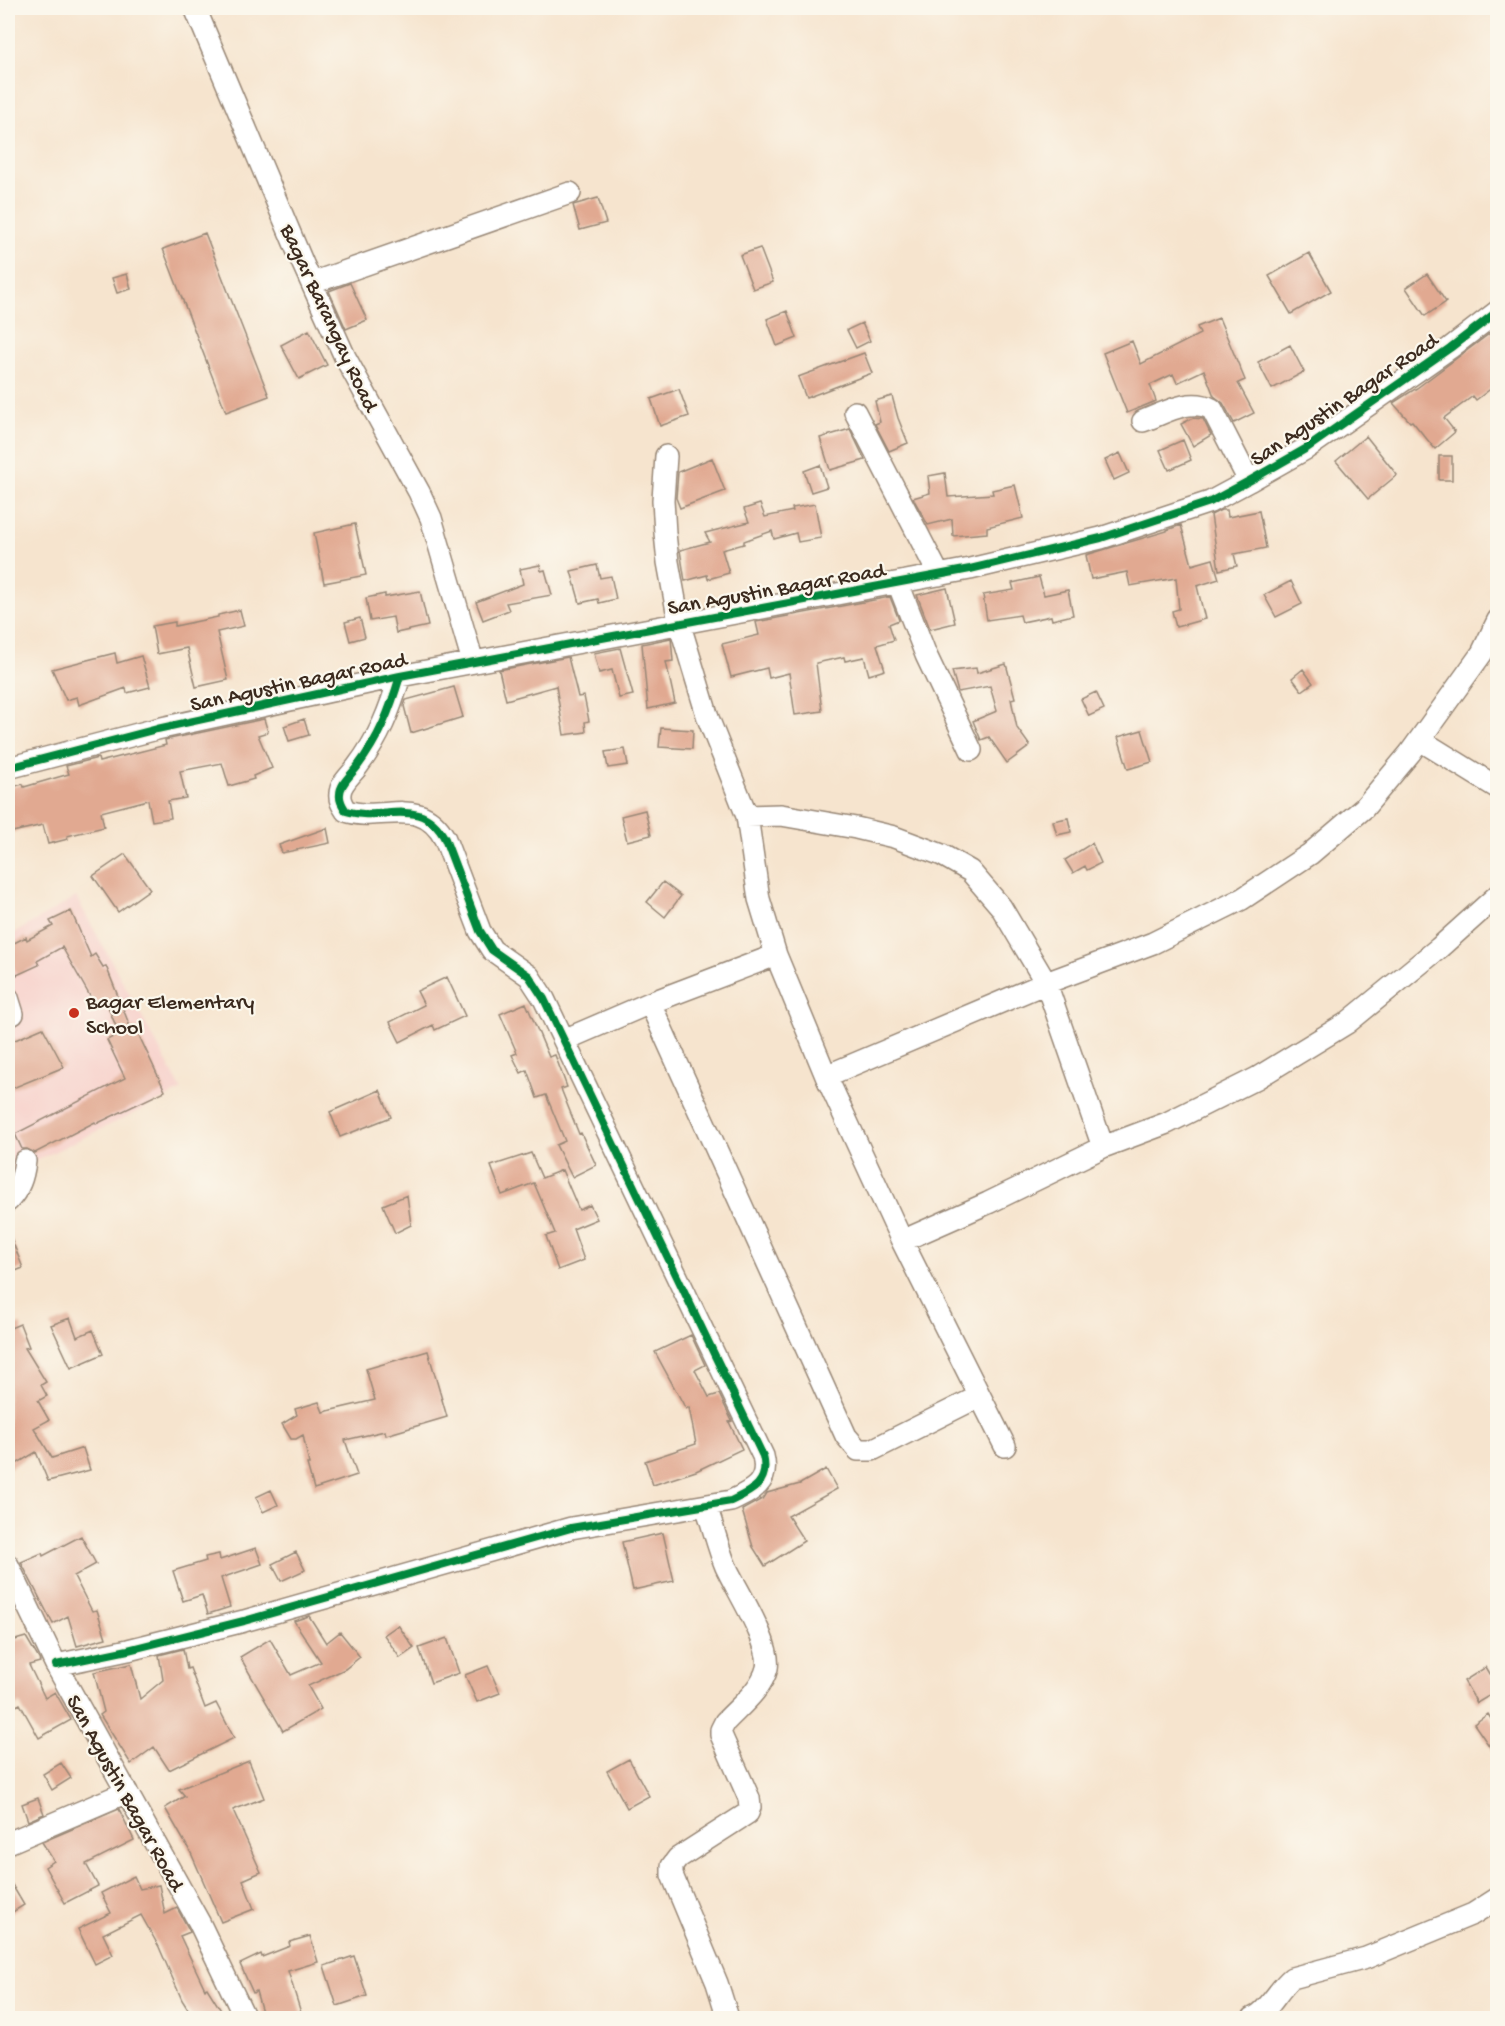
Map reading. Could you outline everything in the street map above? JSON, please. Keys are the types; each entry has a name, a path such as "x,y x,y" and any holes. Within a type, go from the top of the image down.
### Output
{"street":[{"name":"Bagar Barangay Road","path":"195,8 345,357 431,518 473,662"},
{"path":"312,283 570,193"},
{"name":"San Agustin Bagar Road","path":"8,768 157,729 400,676 939,575 1101,538 1210,502 1307,448 1450,348 1497,311"},
{"path":"1143,421 1182,406 1196,404 1212,409 1249,481"},
{"path":"855,412 939,575"},
{"path":"666,456 664,522 668,562 679,622 708,718 747,816 759,899 776,955 826,1076 902,1241 1005,1446"},
{"path":"898,583 926,655 970,750"},
{"path":"826,1076 1046,983 1153,943 1242,899 1310,854 1364,808 1420,740 1482,653 1497,620"},
{"path":"57,1665 244,1621 571,1528 731,1501 757,1486 764,1477 766,1466 763,1456 564,1040 529,976 492,950 480,931 438,826 429,819 413,814 392,812 357,815 346,812 341,802 342,787 385,722 400,676"},
{"path":"1420,740 1497,788"},
{"path":"747,816 781,815 885,834 942,855 970,871 1001,906 1046,983 1103,1147"},
{"path":"902,1241 988,1203 1103,1147 1167,1124 1257,1078 1347,1023 1439,948 1497,895"},
{"path":"564,1040 650,1003 776,955"},
{"path":"650,1003 846,1436 858,1450 872,1450 980,1396"},
{"path":"8,1201 16,1192 23,1177 25,1161"},
{"path":"706,1506 725,1565 762,1638 768,1656 762,1681 725,1722 721,1730 748,1798 750,1807 748,1813 678,1858 672,1866 672,1875 717,1983 728,2019"},
{"name":"San Agustin Bagar Road","path":"8,1565 57,1665 199,1922 245,2019"},
{"path":"8,1843 127,1792"},
{"path":"1253,2019 1260,2016 1282,1986 1292,1978 1366,1958 1473,1914 1497,1898"}],"shaded area":[{"name":"Bagar Elementary School","path":"76,897 182,1090 12,1172 8,1162 8,937"}],"building":[{"path":"598,198 606,223 580,230 573,205"},
{"path":"205,233 269,396 226,412 163,249"},
{"path":"760,248 773,282 753,289 740,255"},
{"path":"1309,253 1331,291 1291,314 1269,276"},
{"path":"127,274 131,289 117,293 112,278"},
{"path":"1427,274 1446,302 1425,316 1406,288"},
{"path":"350,283 367,320 346,329 329,291"},
{"path":"787,311 797,338 777,346 767,319"},
{"path":"1219,318 1245,380 1238,383 1254,413 1234,423 1223,403 1214,396 1204,370 1177,383 1173,374 1150,385 1156,401 1127,413 1103,353 1132,341 1141,364 1200,334 1197,327"},
{"path":"862,323 870,341 856,348 847,330"},
{"path":"1497,328 1497,384 1476,400 1473,396 1444,418 1455,432 1435,449 1412,421 1410,422 1393,403 1417,388"},
{"path":"309,330 327,365 299,379 281,345"},
{"path":"1290,345 1304,372 1272,389 1258,362"},
{"path":"864,353 872,373 806,398 798,377"},
{"path":"679,389 689,416 660,426 651,399"},
{"path":"892,396 908,443 889,451 875,424 880,422 875,401"},
{"path":"1193,418 1203,419 1211,435 1193,446 1181,424"},
{"path":"850,429 865,460 830,470 820,438"},
{"path":"1366,436 1397,475 1368,499 1336,461"},
{"path":"1183,440 1191,460 1169,470 1160,450"},
{"path":"1120,453 1129,473 1114,480 1105,460"},
{"path":"1439,456 1452,456 1452,480 1439,480"},
{"path":"712,458 725,491 680,508 676,498 678,472"},
{"path":"820,465 827,487 811,492 804,471"},
{"path":"945,473 948,497 993,494 992,490 1015,485 1023,518 987,527 987,533 953,536 952,519 928,525 913,498 930,493 928,476"},
{"path":"760,504 765,517 793,511 792,508 815,504 821,538 798,542 796,533 774,539 772,531 744,541 744,544 722,550 729,573 708,579 707,575 685,581 680,550 710,542 705,533 749,522 744,509"},
{"path":"1227,510 1228,517 1259,511 1266,548 1234,554 1237,566 1219,570 1211,515"},
{"path":"355,524 366,575 324,583 314,533"},
{"path":"1181,525 1192,565 1213,559 1219,579 1197,586 1205,619 1176,627 1172,611 1179,609 1176,578 1130,586 1127,572 1091,579 1086,555"},
{"path":"540,565 541,571 545,570 552,595 506,603 509,610 483,620 476,602 523,584 520,569"},
{"path":"597,565 600,578 611,576 616,599 599,603 598,599 580,603 571,571"},
{"path":"1039,577 1044,595 1068,590 1073,615 1052,620 1051,616 1022,622 1020,615 987,620 983,595 1014,590 1012,583"},
{"path":"1291,581 1302,604 1276,617 1264,595"},
{"path":"947,588 955,623 930,629 917,595"},
{"path":"420,591 428,626 396,633 393,617 370,621 366,598"},
{"path":"890,597 899,620 889,624 894,640 877,645 885,670 869,675 864,657 845,661 844,657 816,663 822,711 795,715 789,673 769,678 767,668 731,677 722,644 759,635 756,622"},
{"path":"240,610 244,626 217,632 228,680 196,687 187,648 157,654 152,626 175,622 175,626"},
{"path":"360,618 365,637 350,641 345,622"},
{"path":"671,638 673,661 666,662 675,703 648,709 642,644"},
{"path":"620,648 633,695 619,698 612,670 599,673 594,653"},
{"path":"115,653 117,663 141,656 150,687 127,693 126,688 79,705 77,697 66,700 52,669"},
{"path":"568,657 578,697 584,696 589,721 585,722 586,732 564,735 556,686 506,700 499,670"},
{"path":"1006,664 1015,698 1011,699 1017,728 1030,746 1007,763 989,737 981,740 973,721 997,711 990,686 958,692 952,671 976,668 977,673"},
{"path":"1303,669 1313,683 1302,691 1292,678"},
{"path":"454,687 463,717 411,733 404,706 406,700"},
{"path":"1096,692 1104,709 1089,716 1081,699"},
{"path":"264,719 268,732 258,735 272,768 253,776 254,779 229,786 222,763 180,771 186,798 168,801 171,818 152,821 148,800 101,812 104,827 67,836 68,839 48,844 43,825 8,833 8,788 23,784 24,787 69,774 66,766 98,758 99,762 166,745 165,740"},
{"path":"304,719 309,735 289,741 284,726"},
{"path":"661,728 693,730 692,749 659,747"},
{"path":"1142,730 1152,762 1128,769 1118,737"},
{"path":"625,749 628,765 608,768 605,752"},
{"path":"645,810 651,835 627,841 621,816"},
{"path":"1068,818 1071,832 1057,835 1053,821"},
{"path":"327,828 330,843 282,853 279,845"},
{"path":"1092,843 1101,863 1087,870 1085,866 1073,873 1065,860"},
{"path":"125,854 150,889 118,912 93,876"},
{"path":"663,882 681,896 665,917 647,902"},
{"path":"71,911 91,957 95,954 103,967 106,966 131,1029 135,1027 165,1091 96,1124 95,1122 35,1153 22,1149 15,1134 125,1078 107,1040 119,1034 105,999 95,1005 62,947 37,961 39,965 17,975 8,955 8,946 26,937 27,940 53,926 50,921"},
{"path":"447,977 465,1016 435,1030 433,1025 400,1042 390,1022 424,1005 417,991"},
{"path":"526,1003 549,1057 555,1055 567,1087 561,1089 579,1134 581,1133 596,1165 572,1177 556,1145 565,1141 546,1095 537,1098 527,1070 521,1073 512,1055 517,1053 500,1014"},
{"path":"43,1028 64,1067 8,1090 8,1043"},
{"path":"380,1090 391,1117 340,1137 330,1112"},
{"path":"531,1153 542,1178 562,1170 579,1210 590,1205 597,1219 573,1229 584,1260 558,1270 546,1236 555,1233 534,1183 502,1195 491,1166"},
{"path":"407,1195 411,1225 395,1233 383,1205"},
{"path":"8,1230 23,1268 8,1274"},
{"path":"70,1318 77,1337 93,1330 103,1354 71,1368 51,1325"},
{"path":"20,1324 29,1347 25,1348 46,1382 41,1385 47,1396 38,1401 49,1420 34,1428 52,1458 83,1448 90,1470 48,1481 36,1452 8,1469 8,1329"},
{"path":"691,1335 705,1365 695,1370 709,1397 719,1394 742,1449 696,1471 653,1485 645,1461 696,1444 689,1407 686,1409 655,1352"},
{"path":"428,1351 447,1417 386,1435 385,1431 345,1440 357,1475 314,1489 307,1464 309,1464 303,1435 291,1439 282,1424 297,1415 295,1409 319,1402 323,1412 375,1400 366,1369"},
{"path":"826,1469 837,1489 788,1516 804,1541 765,1566 753,1547 742,1510 764,1498 767,1493 800,1484"},
{"path":"271,1490 278,1505 263,1512 256,1497"},
{"path":"663,1533 674,1581 633,1590 622,1542"},
{"path":"81,1536 96,1564 74,1576 92,1611 97,1610 106,1638 77,1646 68,1616 53,1624 21,1562 42,1553 43,1556"},
{"path":"256,1548 262,1564 221,1578 230,1607 208,1614 202,1595 183,1601 173,1571 206,1561 205,1557 219,1554 220,1560"},
{"path":"296,1552 305,1570 281,1581 272,1564"},
{"path":"309,1616 326,1643 340,1632 360,1657 345,1669 308,1686 321,1709 283,1731 240,1657 270,1639 291,1675 321,1662 294,1621"},
{"path":"398,1625 414,1648 400,1658 384,1635"},
{"path":"26,1637 40,1662 29,1665 45,1698 55,1692 71,1720 39,1738 20,1704 8,1710 8,1642"},
{"path":"447,1638 459,1673 431,1683 419,1648"},
{"path":"183,1649 187,1669 190,1668 205,1708 216,1703 234,1738 169,1770 154,1747 131,1764 100,1715 104,1712 94,1672 131,1664 140,1699 163,1680 159,1655"},
{"path":"488,1666 500,1693 477,1702 465,1675"},
{"path":"1486,1667 1497,1685 1497,1691 1477,1703 1464,1681"},
{"path":"1488,1714 1497,1728 1497,1757 1474,1724"},
{"path":"629,1759 649,1796 627,1808 607,1771"},
{"path":"249,1761 264,1798 233,1810 261,1872 243,1880 254,1909 221,1922 191,1853 165,1808 185,1796 179,1789"},
{"path":"61,1763 71,1778 52,1790 43,1774"},
{"path":"38,1798 44,1814 28,1821 22,1804"},
{"path":"119,1809 134,1840 86,1864 98,1886 65,1903 45,1867 54,1861 42,1842"},
{"path":"134,1876 140,1889 159,1885 165,1914 177,1908 188,1928 190,1932 180,1936 205,1989 207,1988 222,2012 212,2019 194,2019 182,2000 159,1947 141,1915 103,1934 113,1955 95,1964 78,1929 111,1913 101,1893"},
{"path":"8,1878 24,1905 8,1915"},
{"path":"310,1936 318,1962 288,1971 302,2016 295,2019 264,2019 256,1991 253,1993 240,1964 261,1954 262,1957 290,1946 289,1942"},
{"path":"354,1956 367,1996 337,2006 324,1966"}],"cycle path":[{"path":"8,768 157,729 400,676 970,569 1101,538 1210,502 1307,448 1450,348 1498,311"},
{"path":"56,1665 128,1650 244,1621 571,1528 731,1501 746,1494 757,1485 764,1473 763,1456 544,999 529,976 492,950 480,931 445,839 435,825 425,817 400,813 360,814 346,811 342,803 340,790 378,734 400,676"}],"place":[{"name":"Bagar Elementary School","path":"74,1013"}]}
